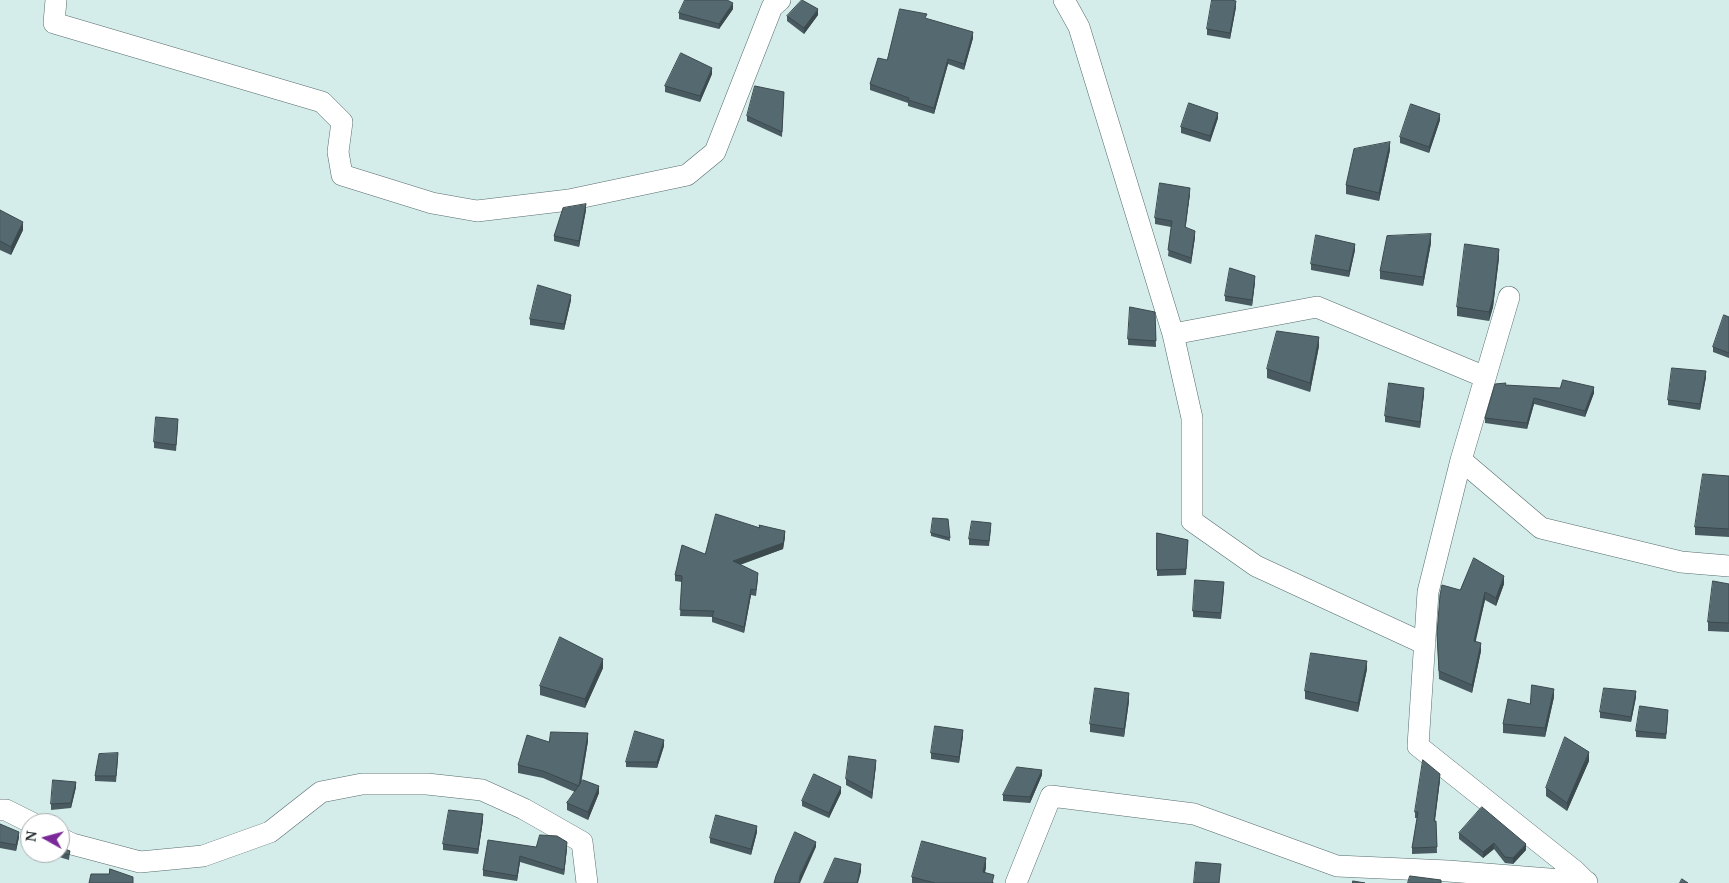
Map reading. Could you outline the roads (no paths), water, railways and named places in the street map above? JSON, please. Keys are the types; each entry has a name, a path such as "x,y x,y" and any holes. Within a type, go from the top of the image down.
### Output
{"street":[{"path":"56,0 54,22 322,102 342,122 338,152 342,175 432,203 477,211 569,200 686,175 715,152 772,7 780,0"},
{"path":"1064,0 1079,27 1173,334 1192,418 1192,521 1256,566 1425,644"},
{"path":"1509,298 1460,460 1428,592 1418,746 1575,871 1587,883"},
{"path":"1173,334 1317,307 1485,378"},
{"path":"1460,460 1541,528 1681,562 1729,566"},
{"path":"70,843 140,862 203,856 270,832 321,792 362,784 427,784 482,790 524,809 582,842 587,883"},
{"path":"1016,883 1051,796 1194,814 1337,866 1447,877 1587,883"},
{"path":"0,810 6,810 20,817"}]}
